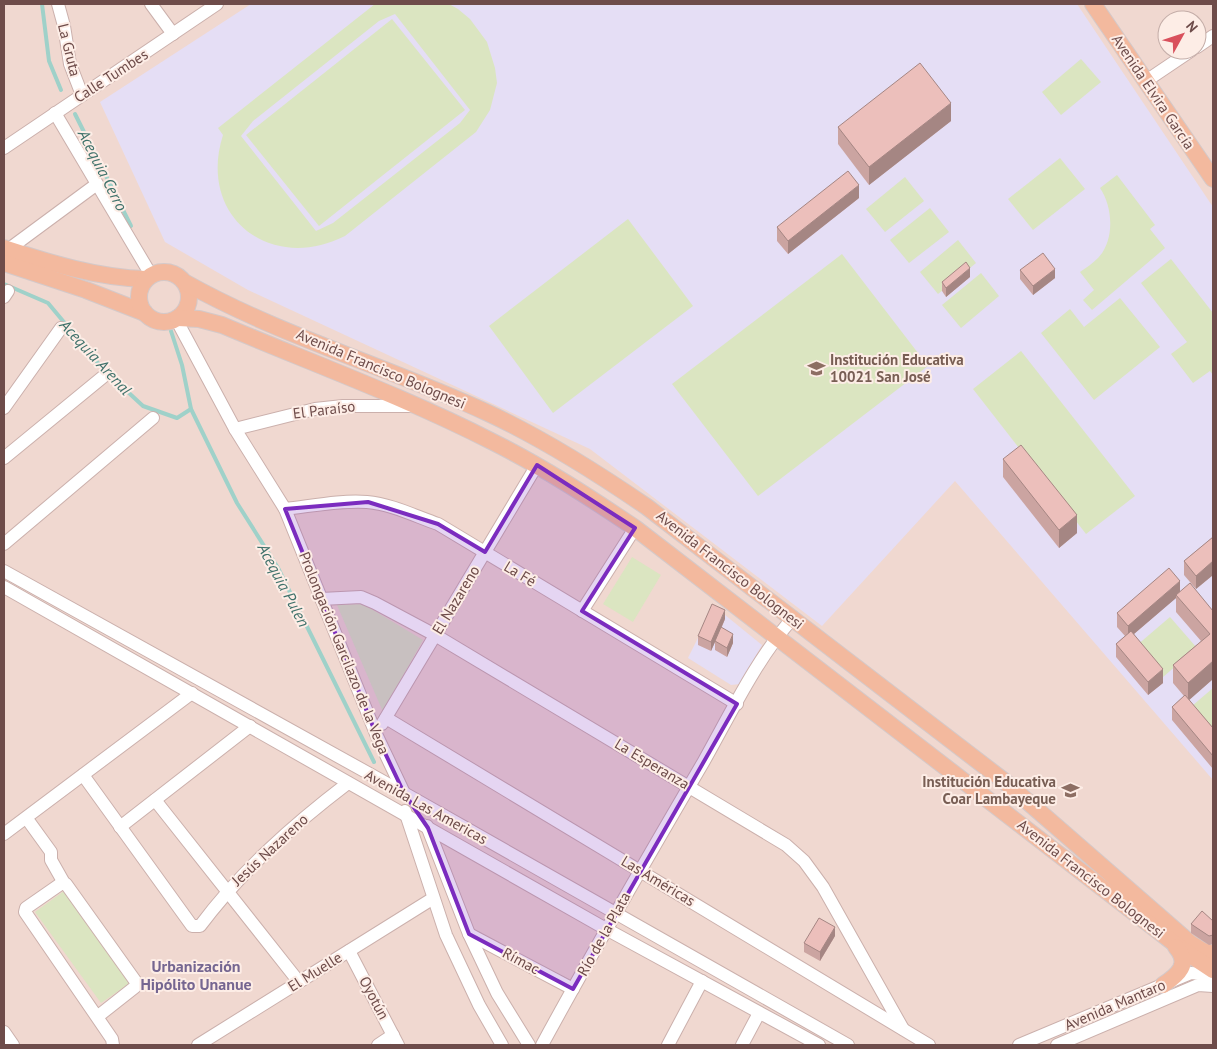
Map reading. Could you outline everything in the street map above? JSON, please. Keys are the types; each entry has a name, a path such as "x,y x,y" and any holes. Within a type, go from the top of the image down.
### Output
{"main road":[{"name":"Avenida Elvira García","path":"1093,4 1213,179"},
{"path":"6,253 107,276 149,277 166,272 174,273 186,283 190,298 184,313 177,319 159,322 145,313 86,290 6,253"},
{"path":"145,313 141,306 139,292 149,277"},
{"name":"Avenida Francisco Bolognesi","path":"186,283 229,305 487,413 545,442 587,466 647,507 1004,781 1190,943 1203,951 1213,954"},
{"name":"Avenida Francisco Bolognesi","path":"177,319 199,319 222,325 452,422 537,465 635,528 1169,940 1213,970"},
{"path":"1163,985 1177,976 1183,967 1184,959 1169,940"}],"street":[{"name":"La Gruta","path":"58,4 64,26 70,64 82,96"},
{"path":"151,4 173,34"},
{"name":"Calle Tumbes","path":"4,148 218,4"},
{"path":"1146,81 1177,60"},
{"path":"55,113 98,184 149,277"},
{"path":"6,253 98,184"},
{"name":"Prolongación Garcilazo de la Vega","path":"177,319 235,428 285,509 376,734 404,793 428,828 469,934 497,993 529,1045"},
{"path":"4,408 61,328"},
{"path":"6,454 104,376"},
{"name":"El Paraíso","path":"235,428 315,409 343,406 415,406"},
{"path":"4,544 153,418"},
{"name":"El Nazareno","path":"376,734 537,465"},
{"name":"La Fé","path":"285,509 338,502 368,502 438,524 737,704"},
{"path":"582,611 635,528"},
{"name":"Avenida Las Americas","path":"4,571 404,793 848,1045"},
{"name":"Avenida Las Americas","path":"4,587 606,929 819,1045"},
{"name":"La Esperanza","path":"322,600 361,597 435,635 786,844 804,861 823,887 903,1029"},
{"name":"Río de la Plata","path":"542,1045 615,912 776,637 792,619"},
{"path":"4,834 192,693"},
{"name":"Las Américas","path":"386,718 929,1045"},
{"path":"83,775 120,827 250,726"},
{"name":"Jesús Nazareno","path":"120,827 192,926 200,926 227,891 284,835 348,782"},
{"path":"404,793 406,815 432,899 462,970 502,1045"},
{"path":"155,800 299,982"},
{"path":"30,823 51,852 51,860 64,883 136,982 135,987 97,1017"},
{"path":"64,883 26,908 25,912 112,1039 114,1045"},
{"name":"El Muelle","path":"198,1045 432,899"},
{"name":"Rímac","path":"469,934 573,989"},
{"name":"Oyotún","path":"349,951 396,1040"},
{"name":"Avenida Mantaro","path":"1019,1045 1191,973 1213,975"},
{"path":"668,1045 702,981"},
{"name":"Avenida Mantaro","path":"1057,1045 1198,985 1213,986"},
{"path":"742,1045 760,1013"},
{"path":"4,1032 13,1045"},
{"path":"378,1045 396,1040"}],"highlighted area":[{"path":"537,465 635,528 582,611 737,704 573,989 469,934 428,828 404,793 376,734 285,509 368,502 438,524 485,552"}],"shaded area":[{"path":"4,4 1213,4 1213,1045 4,1045"},
{"name":"Institución Educativa 10021 San José","path":"251,4 1077,4 1213,207 1213,780 955,481 822,626 590,449 248,290 165,242 100,102"},
{"path":"714,606 762,645 740,684 731,685 688,658"}],"green space":[{"path":"375,4 449,4 470,19 487,42 495,68 497,83 490,110 476,132 345,236 317,246 291,248 267,242 246,230 230,213 221,190 218,164 223,135 218,128","holes":["395,14 470,110 460,123 333,223 316,231 241,136 253,121 379,21"]},
{"path":"392,19 465,110 319,226 246,135"},
{"path":"1081,59 1101,82 1061,115 1042,92"},
{"path":"1060,158 1085,189 1033,230 1008,199"},
{"path":"1117,175 1155,225 1150,229 1165,248 1092,310 1083,300 1094,290 1080,272 1104,251 1110,233 1110,214 1108,204 1100,188"},
{"path":"905,177 924,201 885,232 866,209"},
{"path":"930,208 949,232 909,263 890,240"},
{"path":"628,219 693,306 553,413 489,326"},
{"path":"958,240 976,263 938,294 920,272"},
{"path":"842,254 928,366 758,496 672,384"},
{"path":"1171,259 1213,313 1213,375 1210,371 1193,383 1171,354 1187,342 1141,283"},
{"path":"981,273 999,296 961,328 942,305"},
{"path":"1120,298 1160,347 1094,400 1041,333 1070,309 1084,327"},
{"path":"1021,351 1135,496 1086,534 973,389"},
{"path":"632,557 661,575 633,622 603,604"},
{"path":"363,604 423,640 383,712 337,605"},
{"path":"1170,617 1197,648 1163,677 1136,646"},
{"path":"1213,688 1213,731 1192,706"},
{"path":"64,891 130,983 101,1003 35,912"}],"building":[{"path":"920,63 951,103 869,167 838,127"},
{"path":"848,171 859,185 788,241 777,227"},
{"path":"1043,253 1055,269 1033,286 1020,270"},
{"path":"966,262 970,268 946,288 942,282"},
{"path":"1021,445 1077,515 1059,530 1003,459"},
{"path":"1213,537 1213,561 1196,576 1184,561"},
{"path":"1169,568 1180,581 1128,626 1117,613"},
{"path":"1190,583 1213,611 1213,661 1188,683 1173,665 1210,634 1176,595"},
{"path":"712,604 725,610 711,642 698,636"},
{"path":"721,627 733,634 727,648 715,641"},
{"path":"1131,631 1163,669 1148,682 1116,644"},
{"path":"1185,695 1213,728 1213,756 1172,707"},
{"path":"1202,911 1213,921 1213,935 1209,936 1191,924"},
{"path":"819,918 835,927 820,952 804,943"}],"waterway":[{"name":"Acequia Cerro","path":"42,4 49,61 61,90"},
{"name":"Acequia Cerro","path":"75,114 131,226"},
{"name":"Acequia Arenal","path":"4,284 48,303 103,369 143,406 177,418 191,409"},
{"name":"Acequia Pulen","path":"171,331 182,365 191,409 237,503 278,568 374,762"}],"place":[{"name":"Institución Educativa 10021 San José","path":"816,369"},
{"name":"Institución Educativa Coar Lambayeque","path":"1070,791"}],"district":[{"name":"Urbanización Hipólito Unanue","path":"196,975"}]}
